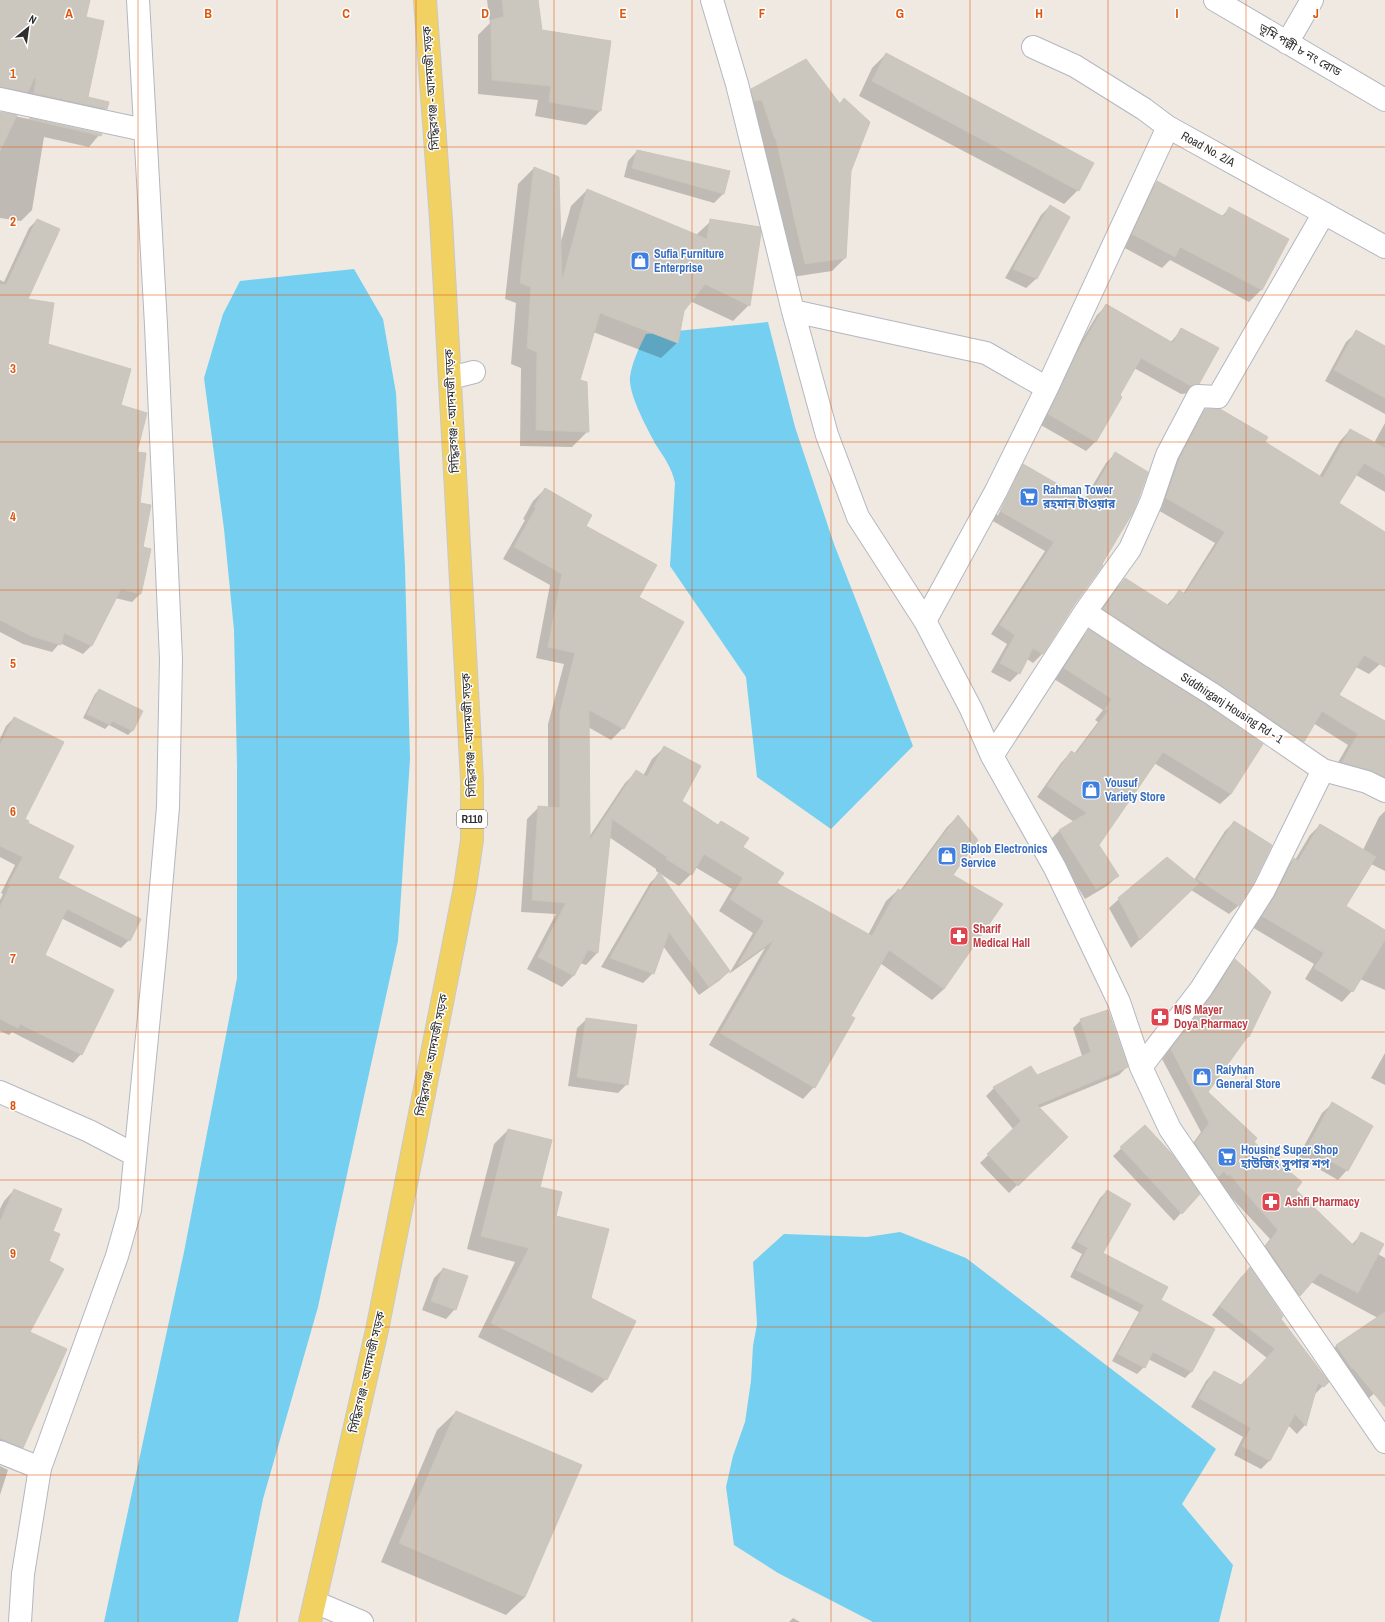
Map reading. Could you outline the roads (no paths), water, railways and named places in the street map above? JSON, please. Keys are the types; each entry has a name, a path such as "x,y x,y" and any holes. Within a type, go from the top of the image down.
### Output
{"main road":[{"name":"সিদ্ধিরগঞ্জ - আদমজী সড়ক","path":"313,1612 377,1330 463,894 472,840 472,780 441,220 424,0"}],"street":[{"path":"20,1622 23,1574 40,1468 118,1256 130,1210 168,807 171,659 157,333 144,130 138,0"},
{"path":"712,0 737,84 827,435 858,517 925,621 971,709 992,756 1055,868 1113,988 1141,1067 1170,1129 1385,1442"},
{"name":"ভূমি পল্লী ৮ নং রোড","path":"1216,0 1385,100"},
{"path":"1287,43 1312,0"},
{"name":"Road No. 2/A","path":"1033,47 1075,66 1144,109 1168,127 1385,247"},
{"path":"0,99 144,130"},
{"path":"925,621 996,491 1047,388 1168,127"},
{"path":"992,756 1085,612 1130,549 1151,502 1167,455 1198,396 1218,397 1324,213"},
{"path":"794,311 986,353 1047,388"},
{"path":"450,378 474,372"},
{"name":"Siddhirganj Housing Rd - 1","path":"1085,612 1212,694 1323,770 1367,782 1385,791"},
{"path":"1141,1067 1201,989 1264,890 1323,770"},
{"path":"0,1092 89,1131 134,1155"},
{"path":"0,1452 40,1468"},
{"path":"313,1612 362,1622"}],"water":[{"path":"354,269 383,319 396,393 405,567 410,759 398,941 318,1307 263,1499 238,1622 104,1622 184,1252 237,978 237,765 234,630 224,529 204,378 223,314 240,281"},
{"path":"768,322 795,427 834,544 913,746 831,829 757,777 746,677 670,566 675,483 674,478 665,458 656,445 639,412 630,384 632,366 646,334"},
{"path":"900,1232 966,1258 1216,1449 1182,1504 1233,1565 1219,1622 873,1622 778,1573 734,1545 726,1487 733,1456 745,1422 751,1381 753,1346 757,1324 753,1262 784,1234 867,1237"}],"place":[{"name":"Sufia Furniture Enterprise","path":"640,261"},
{"name":"Rahman Tower রহমান টাওয়ার","path":"1029,497"},
{"name":"Yousuf Variety Store","path":"1091,790"},
{"name":"Biplob Electronics Service","path":"947,856"},
{"name":"Sharif Medical Hall","path":"959,936"},
{"name":"M/S Mayer Doya Pharmacy","path":"1160,1017"},
{"name":"Raiyhan General Store","path":"1202,1077"},
{"name":"Housing Super Shop হাউজিং সুপার শপ","path":"1227,1157"},
{"name":"Ashfi Pharmacy","path":"1271,1202"}]}
